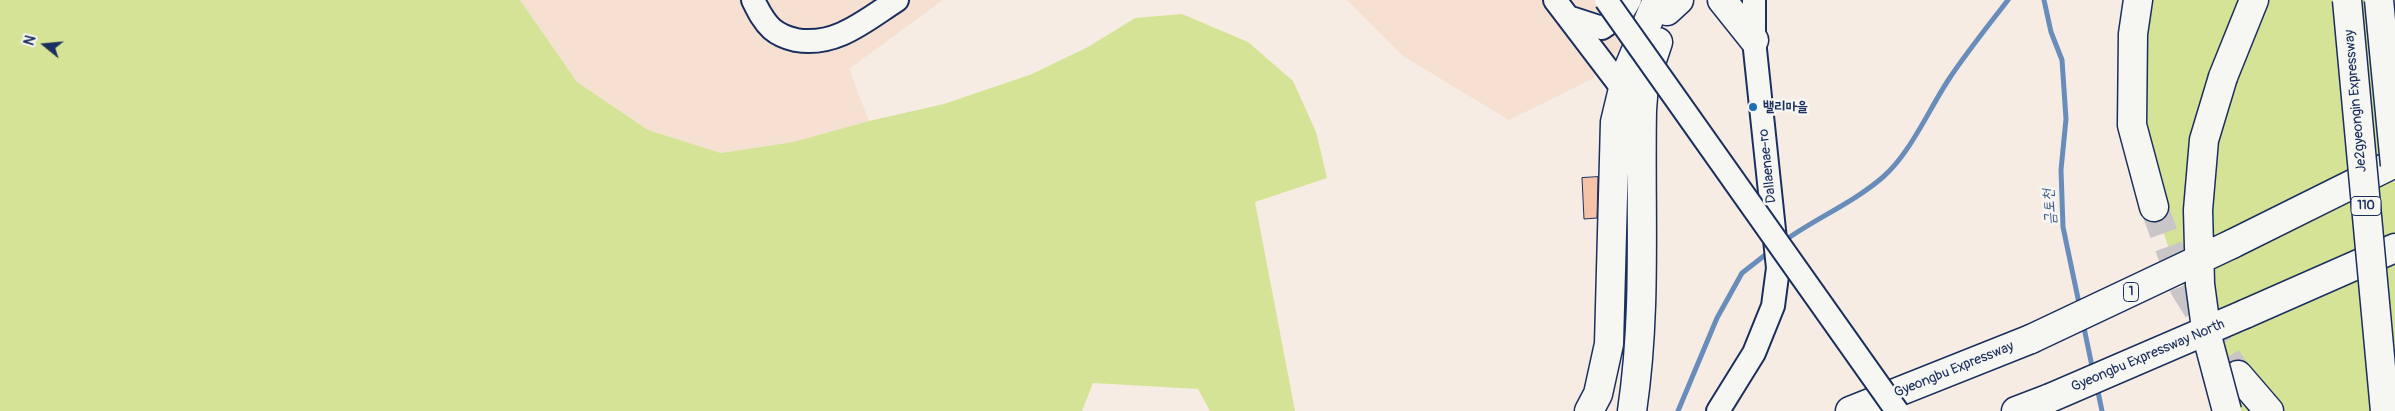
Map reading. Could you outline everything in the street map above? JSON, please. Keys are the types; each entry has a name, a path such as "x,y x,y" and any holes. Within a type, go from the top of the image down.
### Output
{"highway":[{"path":"1722,0 1754,40"},
{"path":"2138,0 2133,34 2132,124 2154,207"},
{"path":"2227,411 2207,336 2200,284 2198,210 2204,140 2223,77 2254,0"},
{"name":"Je2gyeongin Expressway","path":"2347,0 2385,411"},
{"path":"2232,244 2395,164 2379,0"},
{"path":"1589,411 1598,394 1604,373 1611,313 1613,142 1615,122 1622,88 1669,3"},
{"path":"1632,411 1638,372 1644,271 1641,133 1644,84 1669,3"},
{"name":"1","path":"2232,244 2395,180"},
{"name":"Gyeongbu Expressway","path":"1850,411 2031,339 2232,244"},
{"name":"Gyeongbu Expressway North","path":"2016,411 2246,314 2395,248"},
{"path":"2238,375 2268,411"}],"street":[{"path":"753,0 765,21 777,33 789,38 812,42 838,36 897,0"},
{"path":"1606,0 1897,411"},
{"path":"1562,8 1602,28 1621,16 1630,0"},
{"name":"Dallaenae-ro","path":"1718,411 1754,353 1773,306 1778,268 1754,40 1754,0"},
{"path":"1562,8 1622,88"}],"shaded area":[{"path":"520,0 943,0 849,69 869,121 793,142 721,153 648,130 577,82"},
{"path":"1347,0 1664,0 1592,79 1509,120 1403,56"}],"green space":[{"path":"0,0 520,0 577,82 648,130 721,153 793,142 869,121 944,104 1032,74 1088,47 1135,18 1182,14 1248,42 1293,81 1316,132 1327,178 1255,202 1295,411 1210,411 1198,389 1093,383 1082,411 0,411"},
{"path":"2138,0 2395,0 2395,411 2228,411 2154,207 2133,34"}],"building":[{"path":"1598,177 1597,218 1584,219 1582,178"}],"waterway":[{"path":"1784,241 1859,195 1893,167 1910,144 1956,69 2008,0"},
{"name":"금토천","path":"2044,0 2051,32 2062,60 2066,119 2061,170 2063,227 2080,308"},
{"path":"1678,411 1717,318 1742,273 1769,252"},
{"name":"금토천","path":"2083,323 2093,371"},
{"name":"금토천","path":"2097,387 2102,411"}],"tunnel":[{"path":"2154,207 2184,288 2238,375"}],"place":[{"name":"밸리마을","path":"1753,107"}]}
